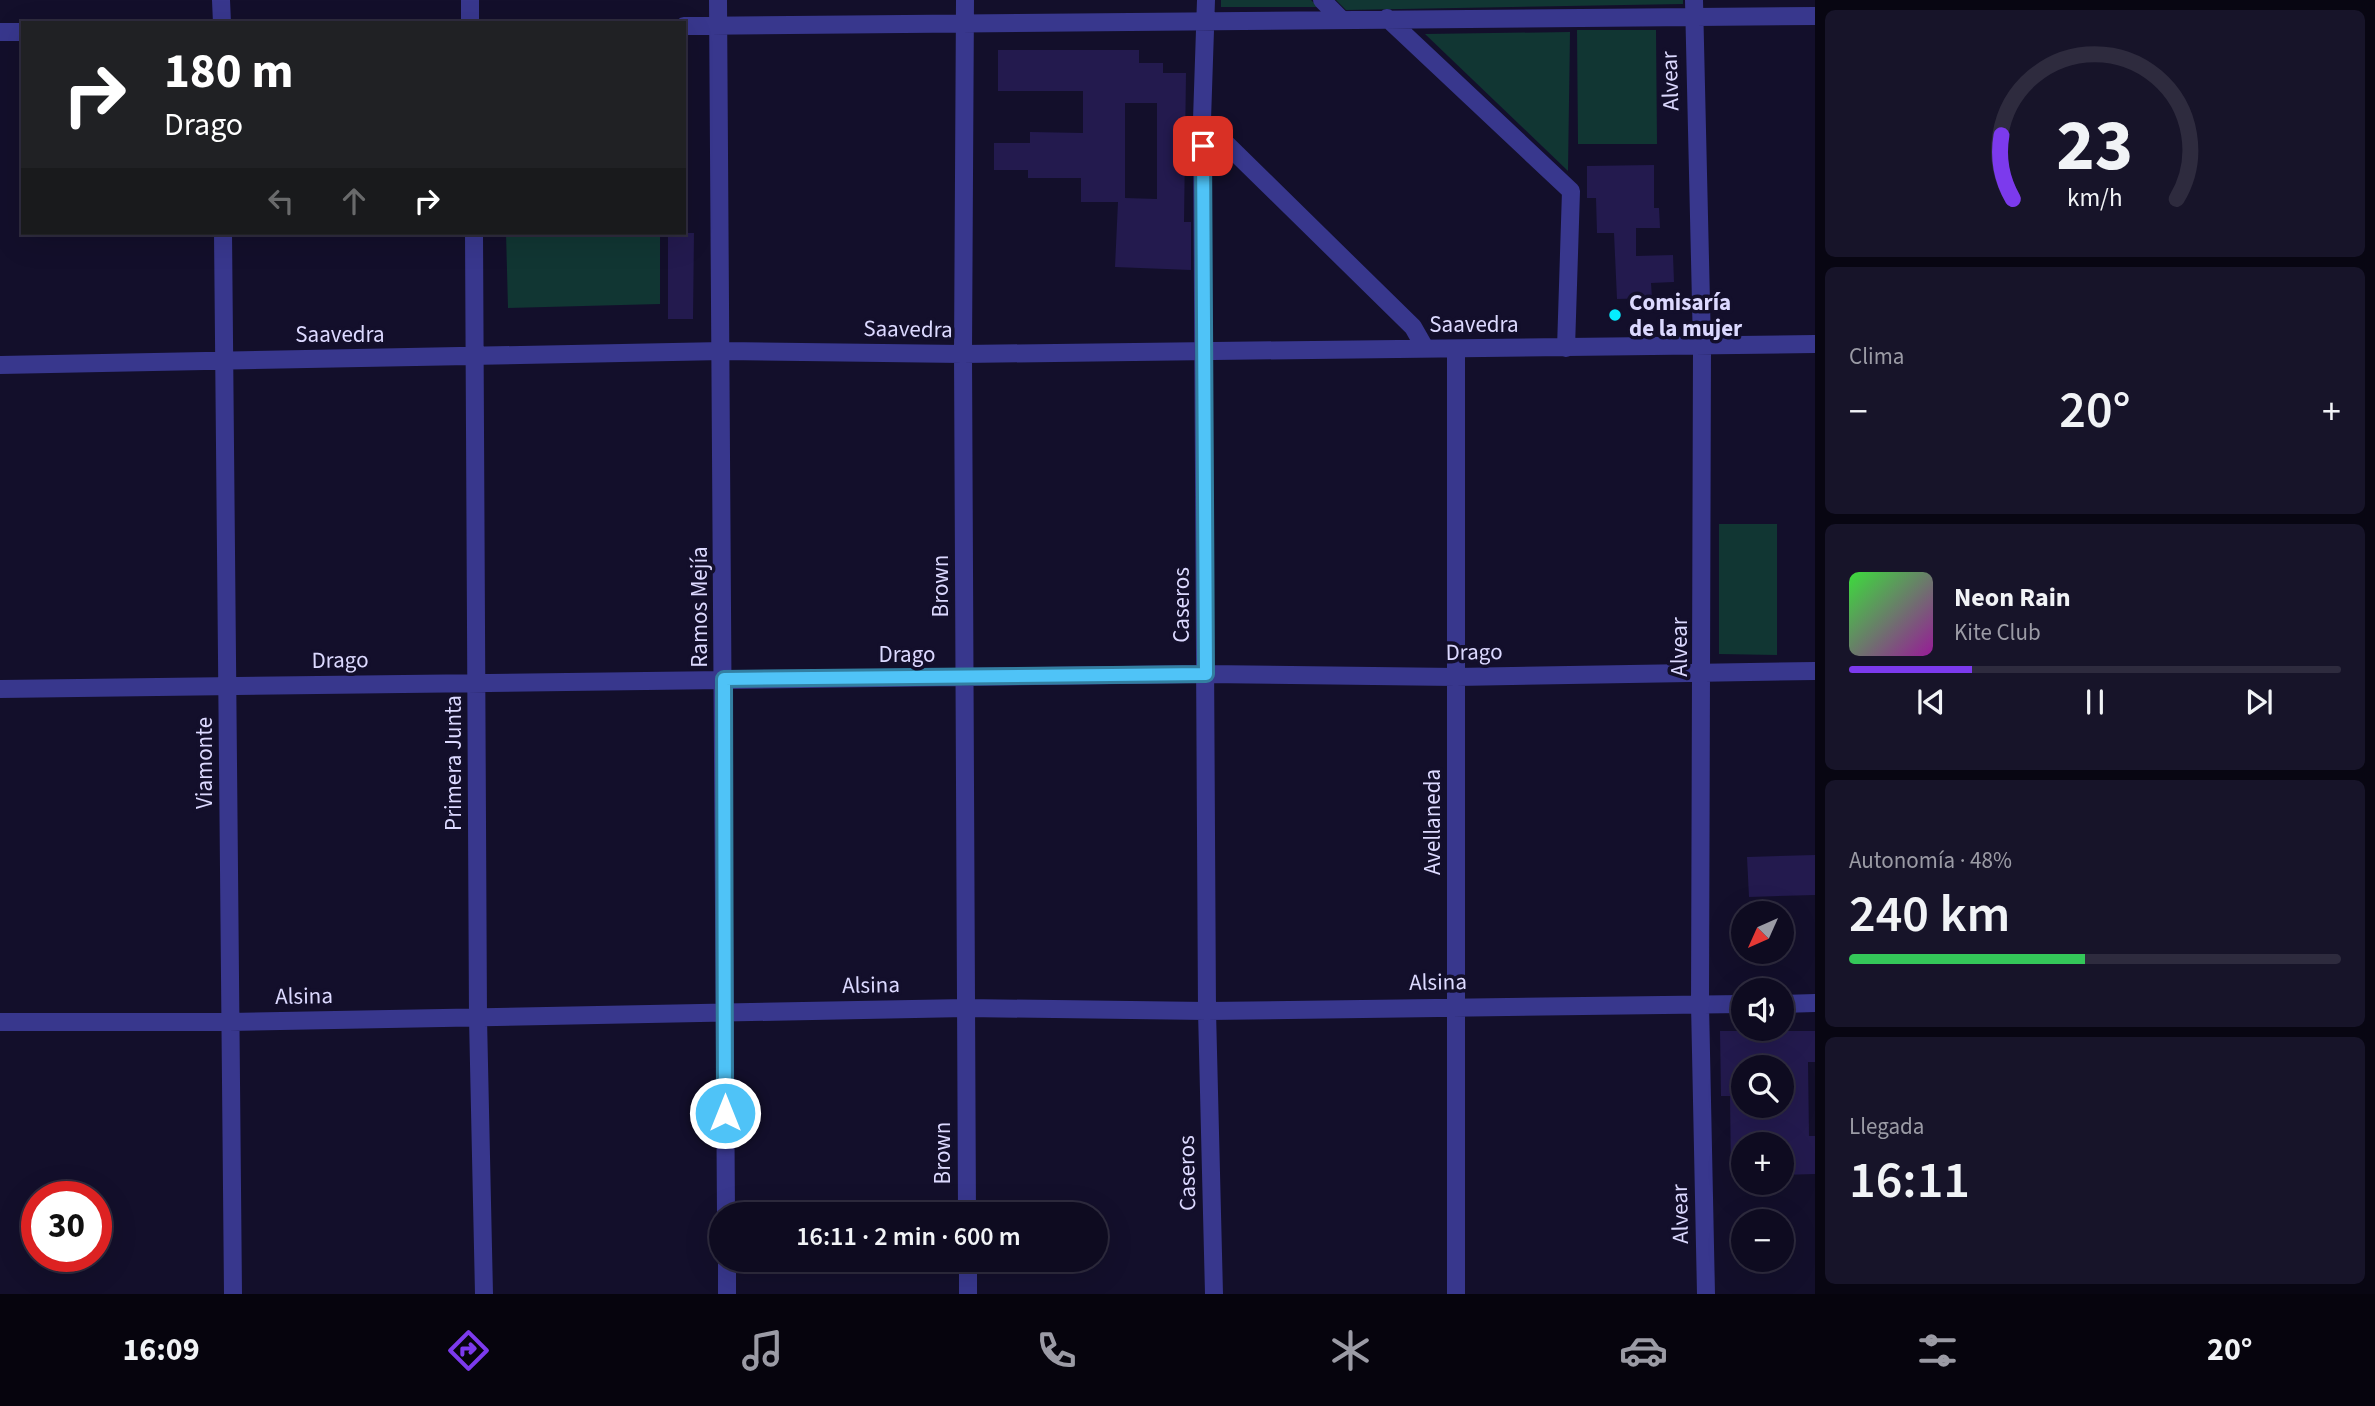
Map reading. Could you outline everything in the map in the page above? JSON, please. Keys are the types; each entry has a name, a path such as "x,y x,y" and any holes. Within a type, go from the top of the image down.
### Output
{"street":[{"path":"221,0 222,21"},
{"path":"470,0 470,21"},
{"name":"Ramos Mejía","path":"718,0 723,351 726,1202"},
{"name":"Brown","path":"965,0 963,354 967,1202"},
{"name":"Caseros","path":"1206,0 1202,120 1206,352 1208,1011 1214,1294"},
{"path":"1322,0 1342,20"},
{"path":"686,26 1342,20 1693,8 1815,16"},
{"name":"Alvear","path":"1693,8 1702,346 1704,671 1700,1004 1706,1294"},
{"path":"1387,18 1571,191 1566,348"},
{"path":"0,33 21,32"},
{"path":"1202,120 1413,327 1425,348"},
{"name":"Viamonte","path":"223,235 233,1294"},
{"name":"Primera Junta","path":"474,235 477,357 478,1018 484,1294"},
{"name":"Saavedra","path":"0,365 723,351 963,354 1425,348 1456,351 1815,344"},
{"name":"Avellaneda","path":"1456,351 1456,1294"},
{"name":"Drago","path":"0,689 1206,674 1457,677 1815,671"},
{"path":"1794,1004 1815,1003"},
{"name":"Alsina","path":"0,1022 229,1022 966,1008 1208,1011 1731,1004"},
{"path":"726,1272 727,1294"},
{"path":"968,1272 968,1294"}],"green space":[{"path":"1221,0 1311,0 1318,7 1221,7"},
{"path":"1336,0 1683,0 1683,4 1346,10"},
{"path":"1577,30 1656,30 1657,144 1578,144"},
{"path":"1570,32 1568,171 1425,34"},
{"path":"506,235 660,235 660,304 508,308"},
{"path":"1719,524 1777,524 1777,655 1719,654"}],"building":[{"path":"998,50 1139,50 1139,63 1163,63 1163,73 1186,73 1184,222 1191,222 1191,270 1115,267 1118,202 1081,202 1081,178 1028,178 1028,170 994,170 994,143 1030,143 1030,132 1083,133 1083,91 998,91","holes":["1125,103 1157,103 1157,199 1125,198"]},
{"path":"1654,165 1654,208 1659,208 1660,228 1636,228 1636,256 1673,255 1674,282 1651,283 1652,298 1617,299 1614,233 1597,233 1596,198 1587,198 1587,166"},
{"path":"694,233 693,319 668,319 668,235"},
{"path":"1815,855 1815,895 1749,897 1747,857"},
{"path":"1720,1031 1731,1031 1731,1041 1794,1041 1794,1031 1815,1031 1815,1062 1808,1062 1809,1136 1815,1136 1815,1174 1794,1175 1794,1132 1731,1132 1731,1175 1730,1096 1721,1096"}],"place":[{"name":"Comisaría de la mujer","path":"1615,315"}],"route":[{"path":"725,1113 724,679 1206,674 1203,146"}]}
